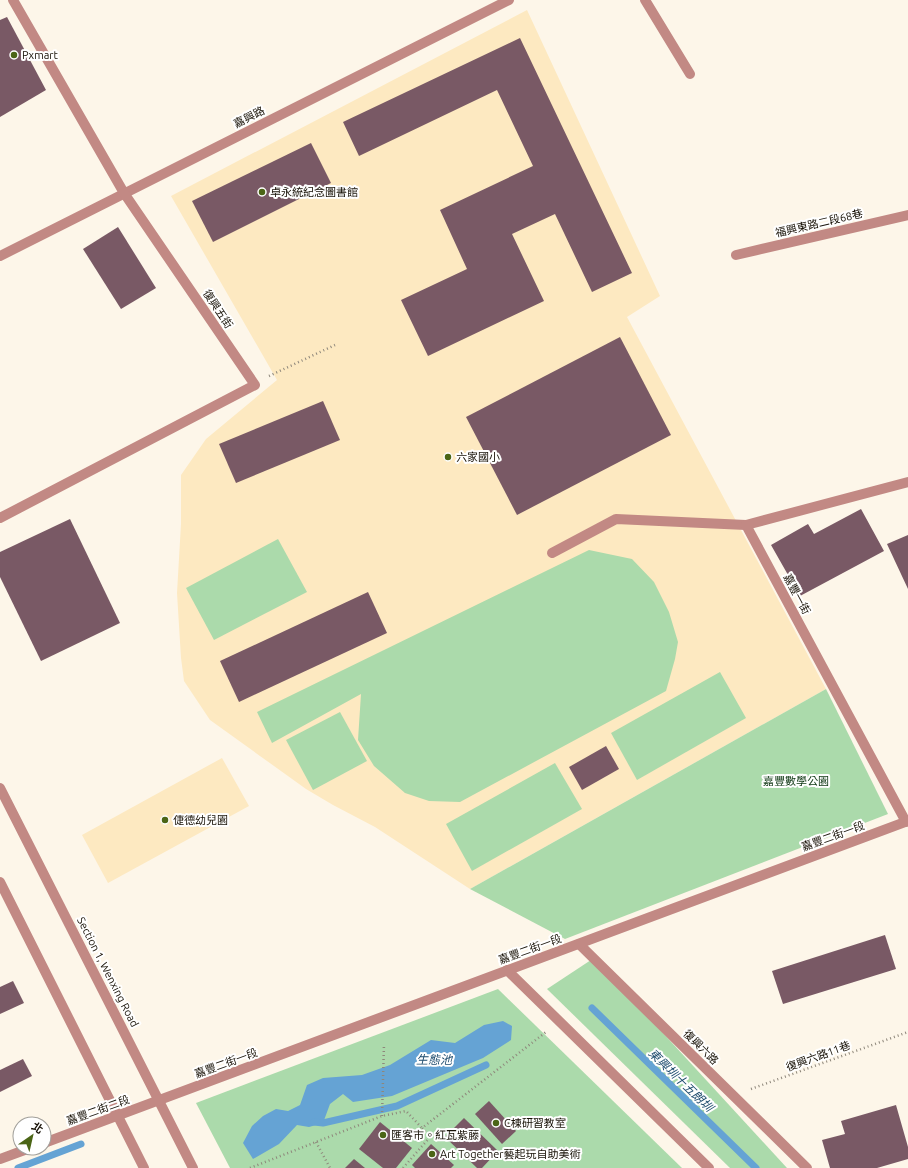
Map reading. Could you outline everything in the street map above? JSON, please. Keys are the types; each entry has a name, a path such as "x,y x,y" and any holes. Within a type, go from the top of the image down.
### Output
{"street":[{"name":"復興五街","path":"13,0 124,193 255,385"},
{"path":"646,0 690,74"},
{"name":"嘉興路","path":"0,256 503,2"},
{"name":"福興東路二段68巷","path":"736,256 908,215"},
{"path":"0,518 255,385"},
{"path":"552,553 616,518 746,525 908,482"},
{"name":"嘉豐一街","path":"746,525 907,821"},
{"name":"Section 1, Wenxing Road","path":"0,788 193,1168"},
{"name":"嘉豐二街一段","path":"159,1100 907,821"},
{"path":"0,882 144,1168"},
{"name":"復興六路","path":"579,944 807,1168"},
{"path":"507,970 709,1168"},
{"name":"嘉豐二街二段","path":"52,1140 159,1100"},
{"path":"0,1159 12,1155"}],"path":[{"path":"255,385 262,380 335,345"},
{"path":"422,1128 551,1028"},
{"name":"復興六路11巷","path":"734,1096 908,1032"},
{"path":"382,1116 384,1044"},
{"path":"250,1168 382,1116 406,1111 430,1137 403,1168"},
{"path":"316,1142 330,1168"}],"shaded area":[{"name":"六家國小","path":"527,10 660,296 627,317 826,689 470,889 375,827 306,789 210,720 184,681 177,593 181,524 181,475 206,439 277,380 171,196"},
{"name":"倢德幼兒園","path":"222,758 249,806 108,883 82,835"}],"green space":[{"path":"278,539 307,592 214,640 186,588"},
{"path":"589,550 632,559 654,582 669,612 678,642 666,691 460,802 429,801 405,793 374,766 358,740 361,694 272,743 257,712"},
{"path":"720,672 746,718 637,780 611,733"},
{"name":"嘉豐數學公園","path":"826,689 888,814 565,939 470,889"},
{"path":"340,712 367,761 313,790 286,740"},
{"path":"555,763 582,809 472,871 446,824"},
{"path":"594,958 787,1168 730,1168 547,989"},
{"path":"498,989 682,1168 230,1168 196,1103"}],"water":[{"name":"生態池","path":"503,1021 512,1026 511,1040 483,1058 392,1096 353,1102 343,1094 330,1104 323,1123 309,1127 297,1125 279,1144 253,1159 243,1143 252,1126 263,1116 276,1109 288,1111 300,1105 307,1085 323,1078 362,1075 390,1065 431,1040 455,1043 484,1025"}],"building":[{"name":"Pxmart","path":"7,17 46,90 0,117 0,20"},
{"path":"520,38 632,273 592,292 555,214 512,234 544,301 428,356 401,300 467,269 440,210 533,166 497,90 359,156 343,122"},
{"name":"卓永統紀念圖書館","path":"311,143 331,183 213,242 192,201"},
{"path":"118,227 156,288 121,309 83,249"},
{"path":"620,337 671,435 517,515 466,417"},
{"path":"323,401 340,440 236,483 219,444"},
{"path":"861,509 884,551 800,596 771,545 808,524 814,534"},
{"path":"70,519 120,623 41,661 0,577 0,552"},
{"path":"908,535 908,589 887,544"},
{"path":"368,592 387,633 239,702 220,661"},
{"path":"606,746 619,769 582,790 569,767"},
{"path":"885,935 896,969 783,1004 772,971"},
{"path":"13,981 24,1003 0,1014 0,987"},
{"path":"23,1059 32,1076 0,1092 0,1070"},
{"name":"C棟研習教室","path":"489,1101 516,1131 502,1144 475,1114"},
{"path":"896,1105 908,1147 908,1159 877,1168 830,1168 822,1140 845,1134 841,1121"},
{"path":"464,1118 498,1151 482,1168 477,1168 445,1137"},
{"name":"匯客市。紅瓦紫藤","path":"380,1122 412,1148 396,1168 383,1168 359,1149"},
{"name":"Art Together藝起玩自助美術","path":"431,1144 454,1165 451,1168 415,1168 412,1165"},
{"path":"354,1159 365,1168 345,1168"}],"waterway":[{"name":"東興圳十五朗圳","path":"592,1008 756,1168"},
{"name":"東興圳十五朗圳","path":"314,1122 323,1123 397,1106 486,1065"},
{"name":"東興圳十五朗圳","path":"18,1168 81,1144"}],"place":[{"name":"Pxmart","path":"14,55"},
{"name":"卓永統紀念圖書館","path":"262,192"},
{"name":"六家國小","path":"448,457"},
{"name":"倢德幼兒園","path":"165,820"},
{"name":"C棟研習教室","path":"496,1123"},
{"name":"匯客市。紅瓦紫藤","path":"383,1135"},
{"name":"Art Together藝起玩自助美術","path":"432,1154"}]}
